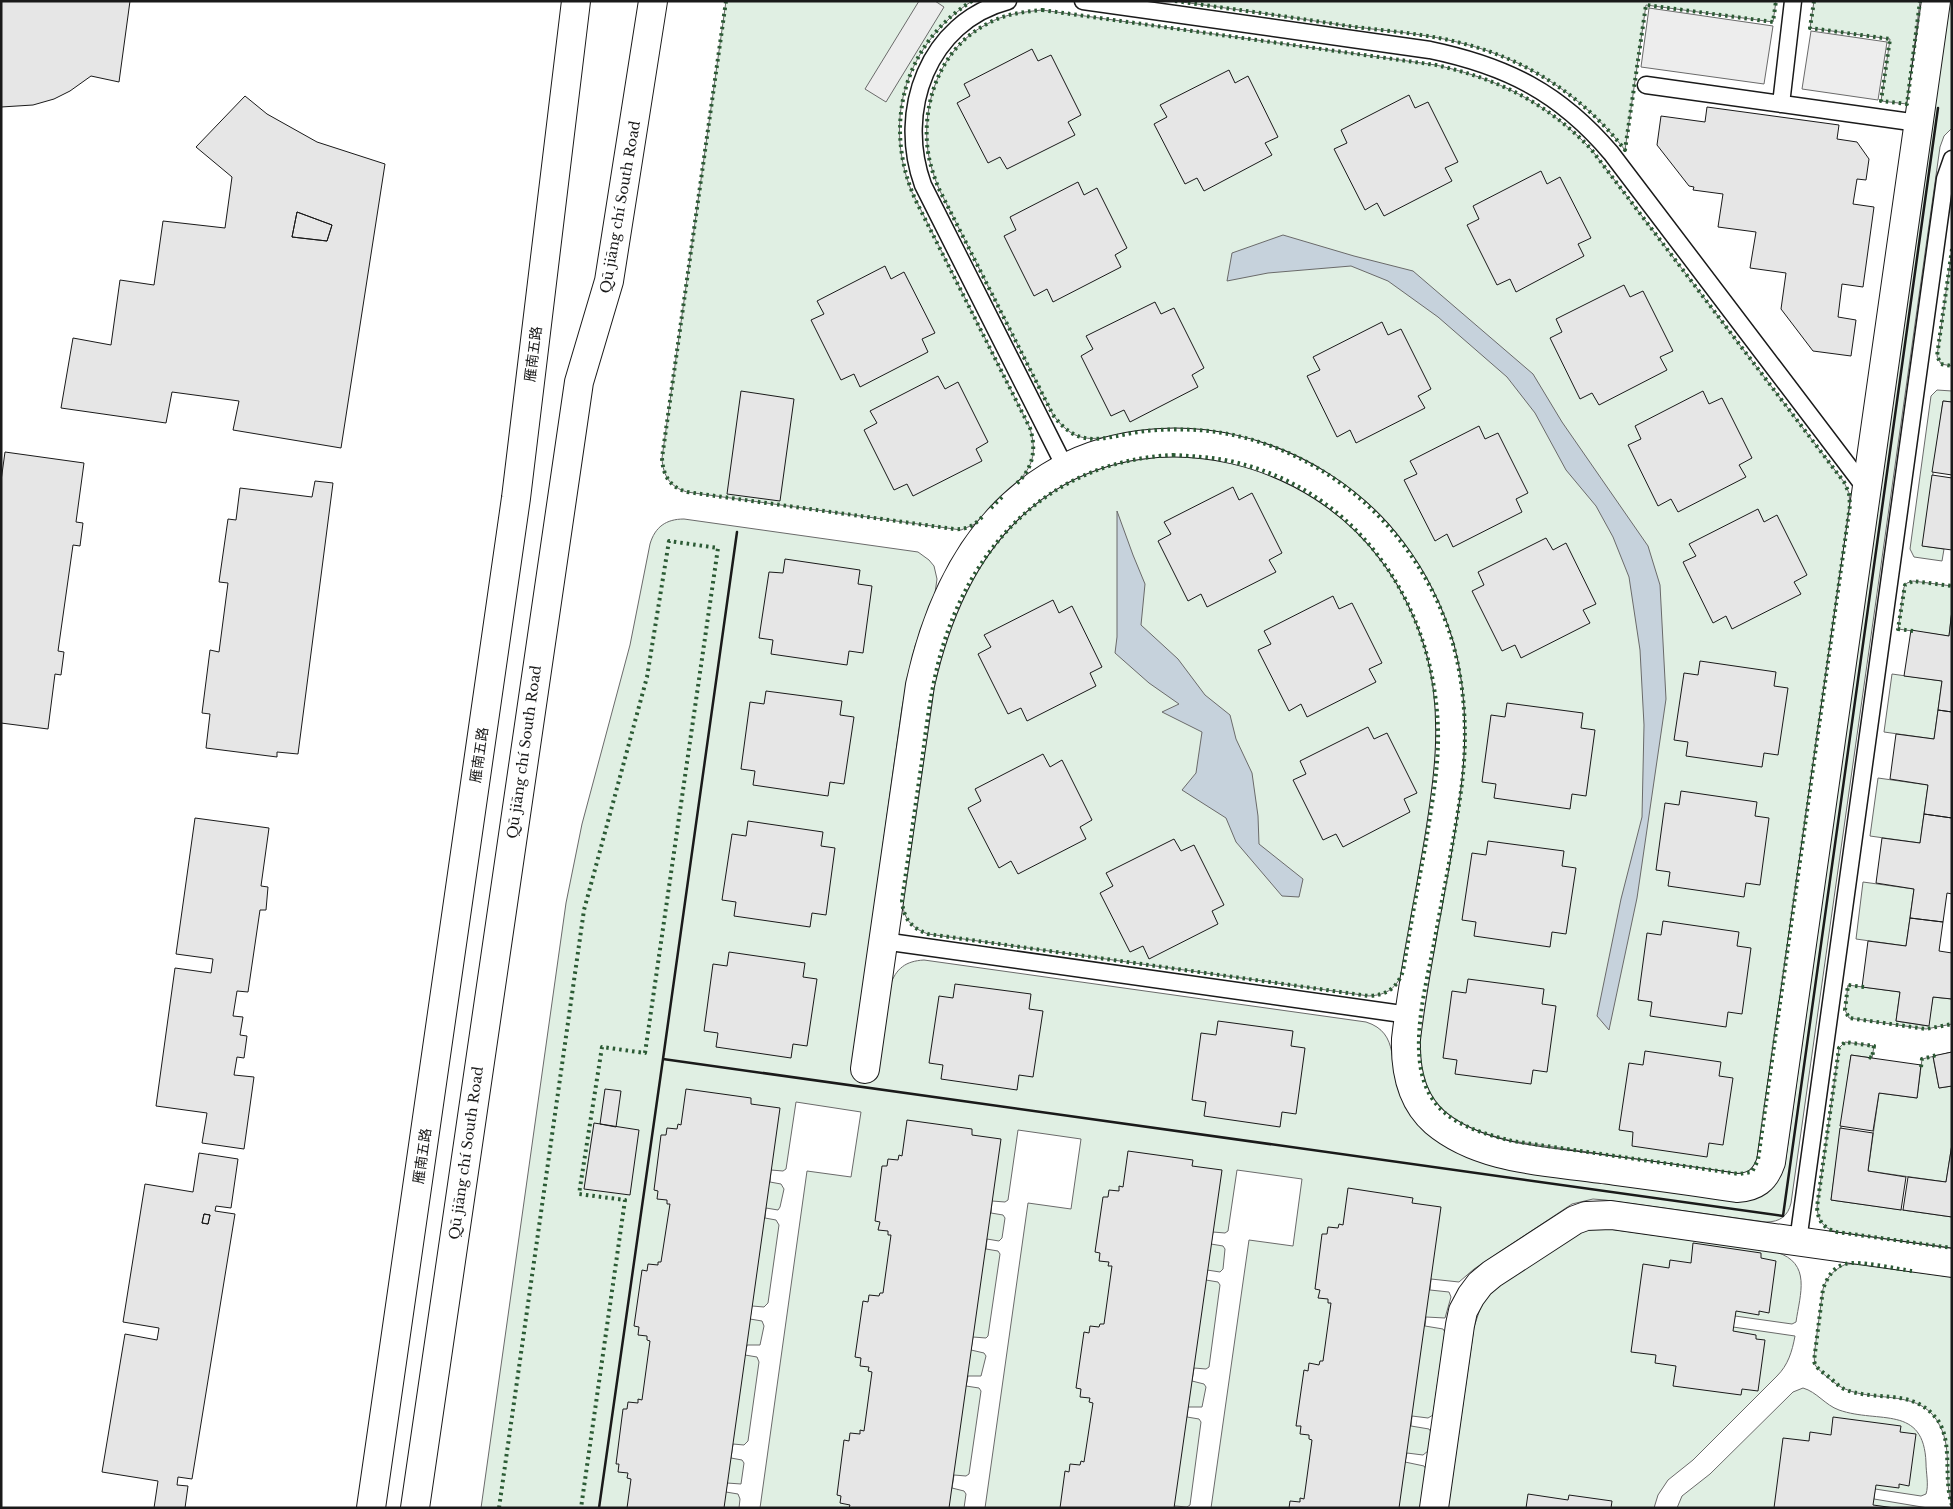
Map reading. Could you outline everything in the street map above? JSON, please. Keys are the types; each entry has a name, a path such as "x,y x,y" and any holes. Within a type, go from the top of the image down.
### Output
{"street":[{"name":"雁南五路","path":"371,1508 516,498 576,1"},
{"name":"Qū jiāng chí South Road","path":"415,1508 579,382 610,281 653,1"},
{"path":"865,1069 920,685 925,660 939,618 963,567 992,526 1029,492 1066,468 1106,452 1156,443 1206,444 1255,454 1301,474 1343,501 1375,531 1392,550 1406,571 1424,604 1439,646 1448,688 1451,758 1445,808 1409,1015 1406,1056 1409,1079 1423,1109 1447,1131 1468,1142 1522,1158 1737,1188 1749,1187 1760,1182 1768,1173 1775,1132 1936,1"},
{"path":"1434,1508 1460,1325 1470,1296 1492,1274 1575,1220 1592,1215 1610,1215 1952,1263"}],"lane":[{"path":"1008,1 982,11 964,23 949,37 930,63 916,102 912,134 914,155 923,185 1066,468"},
{"path":"1083,1 1430,50 1476,61 1527,82 1547,94 1579,118 1611,153 1866,488"},
{"path":"1781,104 1793,1"},
{"path":"1646,85 1918,123"},
{"path":"1798,1241 1945,180 1952,159"},
{"path":"883,941 1409,1015"}],"green space":[{"path":"726,1 972,1 950,18 931,38 917,60 907,84 901,109 900,136 903,163 911,190 1030,428 1033,441 1032,461 1028,469 975,524 961,530 687,492 676,487 668,480 662,458"},
{"path":"1175,1 1776,1 1773,22 1646,5 1625,150 1590,112 1550,81 1506,58 1482,49 1430,36"},
{"path":"1814,1 1920,1 1907,104 1881,101 1890,39 1810,28"},
{"path":"1949,1 1952,1 1952,128 1944,136 1940,147 1791,1203 1785,1215 1775,1221 1766,1222 1605,1200 1593,1199 1572,1204 1474,1269 1459,1282 1431,1279 1430,1290 1449,1292 1451,1297 1445,1318 1426,1317 1425,1326 1443,1329 1445,1332 1433,1415 1428,1418 1412,1416 1411,1426 1429,1429 1431,1432 1428,1451 1423,1455 1407,1453 1405,1462 1424,1466 1426,1469 1420,1508 1211,1508 1249,1240 1293,1246 1302,1179 1237,1170 1228,1231 1225,1233 1213,1232 1211,1244 1223,1246 1225,1249 1223,1269 1220,1272 1207,1270 1206,1280 1218,1282 1220,1285 1209,1367 1206,1369 1194,1368 1192,1381 1204,1384 1206,1387 1202,1407 1188,1407 1187,1417 1199,1419 1201,1422 1190,1505 1187,1507 1175,1506 1174,1508 985,1508 1028,1203 1071,1209 1081,1139 1018,1130 1008,1200 1005,1202 992,1201 991,1213 1003,1215 1005,1218 1002,1238 999,1241 987,1239 986,1249 998,1251 1000,1254 988,1336 986,1338 973,1337 971,1350 984,1353 986,1356 981,1376 968,1376 966,1386 979,1388 981,1391 969,1474 966,1476 954,1475 952,1488 964,1491 966,1494 964,1508 760,1508 807,1171 851,1177 861,1112 796,1102 786,1169 783,1171 771,1170 770,1182 781,1184 784,1189 778,1210 766,1208 765,1218 776,1220 779,1225 768,1303 764,1307 752,1306 750,1319 762,1321 764,1326 760,1345 747,1345 745,1355 757,1357 759,1362 748,1441 744,1445 733,1444 731,1458 742,1460 744,1463 741,1484 727,1483 726,1492 738,1494 740,1499 739,1508 481,1508 566,903 582,824 630,645 650,544 655,533 662,525 678,519 918,552 934,566 937,579 935,593 915,646 902,708 852,1067 895,974 907,964 924,960 1366,1022 1377,1027 1389,1042 1400,1094 1421,1126 1735,1201 1754,1198 1767,1192 1772,1187 1785,1164"},
{"path":"1042,10 1436,65 1480,77 1539,105 1574,132 1591,149 1844,482 1849,493 1850,505 1758,1160 1752,1172 1739,1174 1512,1141 1477,1131 1455,1120 1437,1105 1430,1095 1423,1080 1420,1064 1420,1031 1457,810 1464,745 1463,701 1457,658 1451,638 1412,556 1389,525 1366,501 1310,463 1279,449 1247,439 1214,432 1162,429 1087,438 1070,432 1053,415 939,189 930,162 927,133 931,96 946,62 957,47 971,34 993,21 1014,14"},
{"path":"1952,249 1952,366 1941,364 1937,356"},
{"path":"1937,390 1952,391 1952,402 1943,401 1923,546 1944,549 1942,561 1914,557 1910,549 1931,396"},
{"path":"1173,455 1209,457 1230,461 1275,477 1315,499 1350,526 1380,558 1403,595 1421,635 1433,680 1438,727 1436,770 1403,971 1398,982 1390,990 1381,994 1369,996 928,934 917,929 904,912 902,900 934,682 949,628 968,587 998,542 1035,504 1057,488 1106,466"},
{"path":"1913,581 1952,586 1949,636 1898,629 1904,587 1907,583"},
{"path":"1892,674 1942,681 1934,739 1884,732"},
{"path":"1878,778 1928,785 1920,843 1870,836"},
{"path":"1863,882 1914,889 1906,946 1856,939"},
{"path":"1848,985 1900,992 1896,1021 1928,1026 1933,997 1952,999 1952,1024 1926,1029 1849,1018 1845,1010"},
{"path":"1845,1042 1874,1046 1872,1058 1851,1055 1831,1200 1952,1217 1952,1248 1837,1232 1825,1226 1820,1220 1817,1207 1839,1048"},
{"path":"1952,1052 1933,1057 1939,1088 1952,1086 1952,1144 1946,1182 1868,1171 1879,1093 1917,1098 1922,1059"},
{"path":"1589,1229 1609,1229 1776,1252 1787,1257 1795,1264 1801,1281 1796,1322 1792,1324 1735,1316 1733,1327 1795,1336 1787,1363 1781,1372 1693,1460 1668,1480 1658,1495 1654,1508 1448,1508 1474,1327 1482,1303 1499,1286"},
{"path":"1846,1264 1952,1277 1952,1505 1948,1485 1946,1445 1940,1426 1932,1414 1922,1406 1910,1401 1858,1393 1845,1389 1815,1365 1814,1356 1823,1289 1831,1274"},
{"path":"1803,1388 1813,1392 1829,1405 1839,1410 1897,1420 1908,1424 1917,1432 1923,1444 1926,1463 1926,1494 1921,1496 1875,1489 1874,1499 1928,1508 1677,1508 1682,1496 1710,1474 1793,1392"}],"shaded area":[{"path":"919,1 935,1 944,7 886,102 865,89"},
{"path":"1649,8 1773,26 1764,84 1641,67"},
{"path":"1811,31 1887,42 1878,100 1802,89"},
{"path":"1283,235 1413,271 1533,374 1562,422 1648,546 1660,585 1666,699 1637,898 1609,1030 1597,1016 1621,899 1642,817 1644,725 1640,650 1629,577 1613,537 1596,506 1566,470 1535,413 1507,377 1438,317 1388,281 1351,266 1268,273 1227,281 1232,253"},
{"path":"1117,511 1145,584 1141,625 1178,659 1205,695 1230,715 1236,739 1252,773 1258,816 1259,844 1303,879 1299,897 1282,896 1236,842 1226,818 1182,790 1196,773 1202,732 1162,712 1179,704 1149,683 1115,653 1117,637"}],"building":[{"path":"1,1 130,1 119,82 91,76 70,91 54,99 33,105 1,107"},
{"path":"1032,49 1038,61 1051,55 1081,115 1068,122 1075,135 1007,169 1000,157 988,163 957,103 970,96 964,84"},
{"path":"1229,70 1235,83 1248,76 1278,137 1265,143 1272,155 1204,191 1197,178 1185,184 1154,124 1167,117 1160,105"},
{"path":"1409,95 1415,108 1428,102 1458,162 1445,168 1452,181 1384,216 1377,203 1365,210 1334,149 1347,143 1341,130"},
{"path":"245,96 267,114 317,142 385,164 341,448 233,430 239,401 172,392 166,423 61,408 73,338 111,345 120,280 154,285 163,221 225,228 232,177 196,147","holes":["297,212 332,225 327,241 292,237"]},
{"path":"1707,107 1839,125 1837,139 1857,142 1869,159 1866,180 1857,179 1853,204 1874,207 1863,287 1842,284 1838,317 1856,320 1851,356 1813,351 1781,309 1786,273 1750,268 1756,232 1718,227 1723,194 1693,190 1694,187 1689,186 1657,145 1661,116 1705,122"},
{"path":"1541,171 1547,184 1560,177 1591,238 1578,244 1584,256 1516,292 1510,279 1497,285 1467,225 1479,219 1473,206"},
{"path":"1078,182 1084,195 1097,188 1127,248 1115,255 1121,267 1053,302 1047,289 1034,296 1004,236 1016,230 1010,217"},
{"path":"297,212 332,225 327,241 292,237"},
{"path":"885,266 891,279 904,272 935,333 922,339 928,352 860,387 854,374 841,380 811,320 824,314 817,301"},
{"path":"1624,285 1630,297 1643,291 1673,351 1660,357 1667,370 1599,405 1592,393 1580,399 1550,338 1562,332 1556,319"},
{"path":"1155,302 1161,314 1174,308 1204,368 1192,375 1198,387 1130,422 1124,410 1111,416 1081,356 1093,349 1086,336"},
{"path":"1382,322 1388,335 1401,329 1431,389 1418,396 1425,408 1356,443 1350,430 1337,437 1307,376 1320,370 1313,357"},
{"path":"938,376 945,389 958,382 988,442 976,449 982,461 913,496 907,484 894,490 864,430 877,423 870,411"},
{"path":"741,391 794,399 780,501 727,494"},
{"path":"1703,391 1709,404 1722,398 1752,458 1739,465 1746,477 1678,512 1671,499 1658,506 1628,445 1641,439 1635,426"},
{"path":"1943,401 1952,402 1952,475 1932,472"},
{"path":"1479,426 1485,439 1498,433 1528,493 1516,499 1522,512 1453,547 1447,534 1435,541 1404,480 1417,474 1410,461"},
{"path":"5,452 84,463 76,522 83,523 80,546 73,545 58,651 64,652 61,675 55,674 48,729 1,723 1,481"},
{"path":"1932,475 1952,478 1952,550 1922,546"},
{"path":"315,481 333,483 298,754 277,752 277,757 206,748 210,714 202,713 210,650 219,652 228,583 219,582 228,519 236,520 240,488 312,497"},
{"path":"1233,487 1239,500 1252,493 1282,553 1269,560 1276,572 1207,607 1201,594 1188,601 1158,541 1171,534 1164,522"},
{"path":"1758,509 1764,522 1777,515 1807,575 1794,582 1801,594 1732,629 1726,616 1713,623 1683,562 1696,556 1689,544"},
{"path":"1546,538 1553,550 1566,543 1596,604 1583,610 1590,623 1521,658 1515,645 1502,651 1472,591 1484,585 1478,572"},
{"path":"785,559 860,570 858,584 872,586 863,653 849,651 847,665 771,654 773,640 759,638 769,572 783,573"},
{"path":"1333,596 1339,609 1352,603 1382,663 1369,669 1376,682 1307,717 1301,704 1289,711 1258,650 1271,644 1264,631"},
{"path":"1053,600 1059,613 1072,606 1102,667 1090,673 1096,686 1027,721 1021,708 1008,714 978,654 991,647 984,635"},
{"path":"1952,610 1952,712 1938,710 1942,681 1904,676 1911,630 1949,636"},
{"path":"1700,661 1776,672 1774,686 1788,688 1778,755 1764,753 1762,767 1686,756 1688,742 1674,740 1684,673 1698,675"},
{"path":"766,691 842,701 840,715 854,717 844,784 830,782 828,796 753,785 755,771 741,769 750,702 764,704"},
{"path":"1507,703 1583,713 1581,728 1595,730 1586,796 1572,794 1570,809 1494,798 1496,784 1482,782 1491,715 1505,717"},
{"path":"1938,710 1952,712 1952,818 1924,814 1928,785 1890,779 1896,734 1934,739"},
{"path":"1368,727 1374,739 1387,733 1417,793 1404,799 1410,812 1343,847 1336,834 1323,840 1293,780 1306,774 1300,761"},
{"path":"1043,754 1050,767 1062,760 1092,820 1080,827 1086,839 1018,874 1011,861 999,868 968,808 981,801 975,789"},
{"path":"1681,791 1757,802 1755,816 1769,818 1760,885 1746,883 1744,897 1668,886 1670,872 1656,870 1665,803 1679,805"},
{"path":"1924,814 1952,818 1952,894 1947,893 1943,922 1910,918 1914,889 1876,883 1882,838 1920,843"},
{"path":"195,818 269,828 261,886 268,887 266,910 260,910 248,992 237,991 233,1016 243,1017 240,1035 247,1036 244,1058 237,1057 234,1075 254,1077 244,1149 202,1143 207,1113 156,1106 175,968 211,973 213,959 176,954"},
{"path":"748,821 823,832 821,846 835,848 826,915 812,913 810,927 734,916 736,902 722,900 732,834 746,836"},
{"path":"1174,839 1181,851 1194,845 1224,905 1212,911 1218,924 1149,959 1143,946 1130,952 1100,893 1113,886 1106,873"},
{"path":"1488,841 1564,851 1562,866 1576,868 1566,934 1552,932 1550,947 1474,936 1476,922 1462,920 1472,853 1486,855"},
{"path":"1910,918 1943,922 1939,951 1952,953 1952,999 1933,997 1929,1026 1896,1021 1900,992 1862,987 1868,941 1906,946"},
{"path":"1663,921 1739,932 1737,946 1751,948 1742,1014 1728,1012 1726,1027 1650,1016 1652,1002 1638,1000 1647,933 1661,935"},
{"path":"729,952 805,963 803,977 817,979 807,1046 793,1044 791,1058 716,1047 718,1033 704,1031 713,964 727,966"},
{"path":"1468,979 1544,989 1542,1004 1556,1006 1547,1072 1533,1070 1531,1084 1455,1074 1457,1060 1443,1058 1452,991 1466,993"},
{"path":"955,984 1031,994 1029,1009 1043,1011 1033,1077 1019,1075 1017,1090 941,1079 943,1065 929,1063 939,996 953,998"},
{"path":"1218,1021 1293,1031 1291,1046 1305,1048 1296,1114 1282,1112 1280,1127 1204,1116 1206,1102 1192,1100 1201,1033 1216,1035"},
{"path":"1645,1051 1721,1062 1719,1076 1733,1078 1723,1145 1709,1143 1707,1157 1632,1146 1633,1132 1619,1130 1629,1063 1643,1065"},
{"path":"1952,1052 1952,1086 1939,1088 1933,1056"},
{"path":"1851,1055 1921,1065 1917,1098 1879,1093 1873,1131 1840,1126"},
{"path":"605,1089 621,1091 616,1127 600,1124"},
{"path":"686,1089 751,1098 751,1104 780,1108 724,1508 627,1508 631,1479 627,1478 628,1473 618,1472 619,1464 616,1464 623,1409 627,1409 628,1402 638,1403 638,1399 642,1400 650,1341 647,1340 647,1336 638,1335 639,1327 634,1326 642,1270 647,1271 648,1264 658,1265 658,1262 661,1262 670,1204 667,1204 667,1200 657,1199 658,1191 654,1190 661,1135 666,1135 667,1128 677,1129 678,1124 681,1125"},
{"path":"907,1120 972,1129 972,1135 1001,1139 949,1508 849,1508 850,1505 840,1503 841,1496 837,1495 844,1440 849,1441 850,1433 860,1434 860,1430 864,1431 872,1372 868,1371 869,1367 860,1366 861,1358 855,1357 863,1301 868,1302 869,1295 879,1296 880,1293 883,1293 891,1235 888,1235 888,1231 878,1230 880,1222 875,1221 882,1166 887,1166 888,1159 898,1160 899,1155 902,1156"},
{"path":"594,1123 639,1130 630,1195 584,1189"},
{"path":"1840,1128 1873,1133 1868,1171 1906,1177 1901,1210 1831,1200"},
{"path":"1952,1144 1952,1217 1903,1210 1908,1177 1946,1182"},
{"path":"1128,1151 1193,1160 1192,1166 1222,1170 1174,1508 1060,1508 1065,1471 1069,1472 1070,1464 1080,1465 1081,1461 1084,1462 1093,1403 1089,1402 1090,1398 1080,1397 1081,1389 1076,1388 1084,1332 1089,1333 1090,1326 1099,1327 1100,1324 1104,1324 1112,1266 1108,1266 1109,1262 1099,1261 1100,1253 1095,1252 1103,1197 1108,1197 1109,1190 1119,1191 1119,1186 1123,1187"},
{"path":"199,1153 238,1159 231,1208 216,1206 215,1211 235,1214 192,1479 178,1477 177,1485 188,1486 185,1508 154,1508 158,1481 102,1472 125,1334 157,1340 159,1328 123,1322 145,1184 193,1192","holes":["204,1214 210,1215 208,1224 202,1223"]},
{"path":"1348,1188 1413,1198 1412,1203 1441,1207 1399,1508 1289,1508 1290,1501 1300,1502 1300,1498 1304,1499 1312,1440 1309,1439 1309,1435 1300,1434 1301,1426 1296,1426 1304,1370 1308,1371 1309,1363 1319,1365 1320,1361 1323,1361 1331,1303 1328,1303 1328,1299 1318,1298 1320,1290 1315,1289 1322,1234 1327,1234 1328,1227 1338,1228 1339,1224 1343,1225"},
{"path":"204,1214 210,1215 208,1224 202,1223"},
{"path":"1693,1243 1761,1253 1761,1258 1776,1261 1769,1313 1759,1311 1759,1315 1736,1311 1733,1331 1756,1335 1756,1339 1765,1340 1758,1391 1742,1389 1741,1395 1673,1386 1676,1366 1655,1363 1656,1355 1631,1352 1643,1264 1669,1268 1670,1260 1691,1263"},
{"path":"1833,1417 1901,1426 1900,1432 1916,1434 1909,1486 1899,1484 1899,1488 1876,1485 1873,1505 1895,1508 1774,1508 1783,1438 1809,1441 1810,1432 1831,1435"},
{"path":"1528,1494 1568,1500 1569,1495 1612,1501 1611,1508 1526,1508"}],"hedge":[{"path":"726,1 662,458 668,480 676,487 687,492 954,529 970,527 982,517"},
{"path":"972,1 948,19 929,40 915,64 905,89 901,117 901,145 906,173 916,201 1030,428 1033,444 1032,459 1026,473 1014,486"},
{"path":"1175,1 1430,36 1482,49 1506,58 1550,81 1590,112 1625,150 1646,5 1773,22 1776,1"},
{"path":"1814,1 1810,28 1890,39 1881,101 1907,104 1920,1"},
{"path":"1042,10 1436,65 1480,77 1539,105 1574,132 1591,149 1844,482 1849,493 1850,505 1758,1160 1752,1172 1739,1174 1512,1141 1477,1131 1455,1120 1445,1113 1430,1095 1423,1078 1420,1059 1420,1018 1455,828 1465,752 1463,694 1451,637 1435,596 1413,559 1387,525 1356,495 1321,470 1282,450 1241,437 1198,430 1169,429 1103,438 1083,438 1073,434 1053,415 939,189 930,162 927,133 931,96 946,62 957,47 971,34 993,21 1014,14 1042,10"},
{"path":"1952,249 1937,356 1941,364 1952,366"},
{"path":"1173,455 1230,461 1275,475 1316,497 1351,525 1380,558 1404,596 1422,638 1433,682 1438,729 1436,774 1403,971 1398,982 1390,990 1381,994 1369,996 928,934 917,929 904,912 902,900 933,688 951,622 970,583 992,548 1020,518 1052,493 1088,474 1128,461 1173,455"},
{"path":"991,508 1003,496"},
{"path":"499,1508 584,910 647,677 669,541 718,548 645,1053 602,1047 579,1194 625,1200 581,1508"},
{"path":"1913,631 1898,629 1905,585 1913,581 1952,586"},
{"path":"1864,987 1848,985 1845,1010 1849,1018 1926,1029 1952,1024"},
{"path":"1869,1057 1872,1058 1874,1046 1845,1042 1839,1048 1817,1207 1820,1220 1825,1226 1837,1232 1952,1248"},
{"path":"1921,1067 1922,1059 1937,1055"},
{"path":"1912,1271 1859,1263 1841,1265 1834,1270 1823,1289 1814,1361 1820,1370 1844,1389 1869,1395 1907,1399 1929,1411 1939,1422 1946,1441 1949,1495 1952,1505"}],"wall":[{"path":"599,1508 663,1059 1783,1216 1938,108"},
{"path":"663,1059 737,532"}]}
